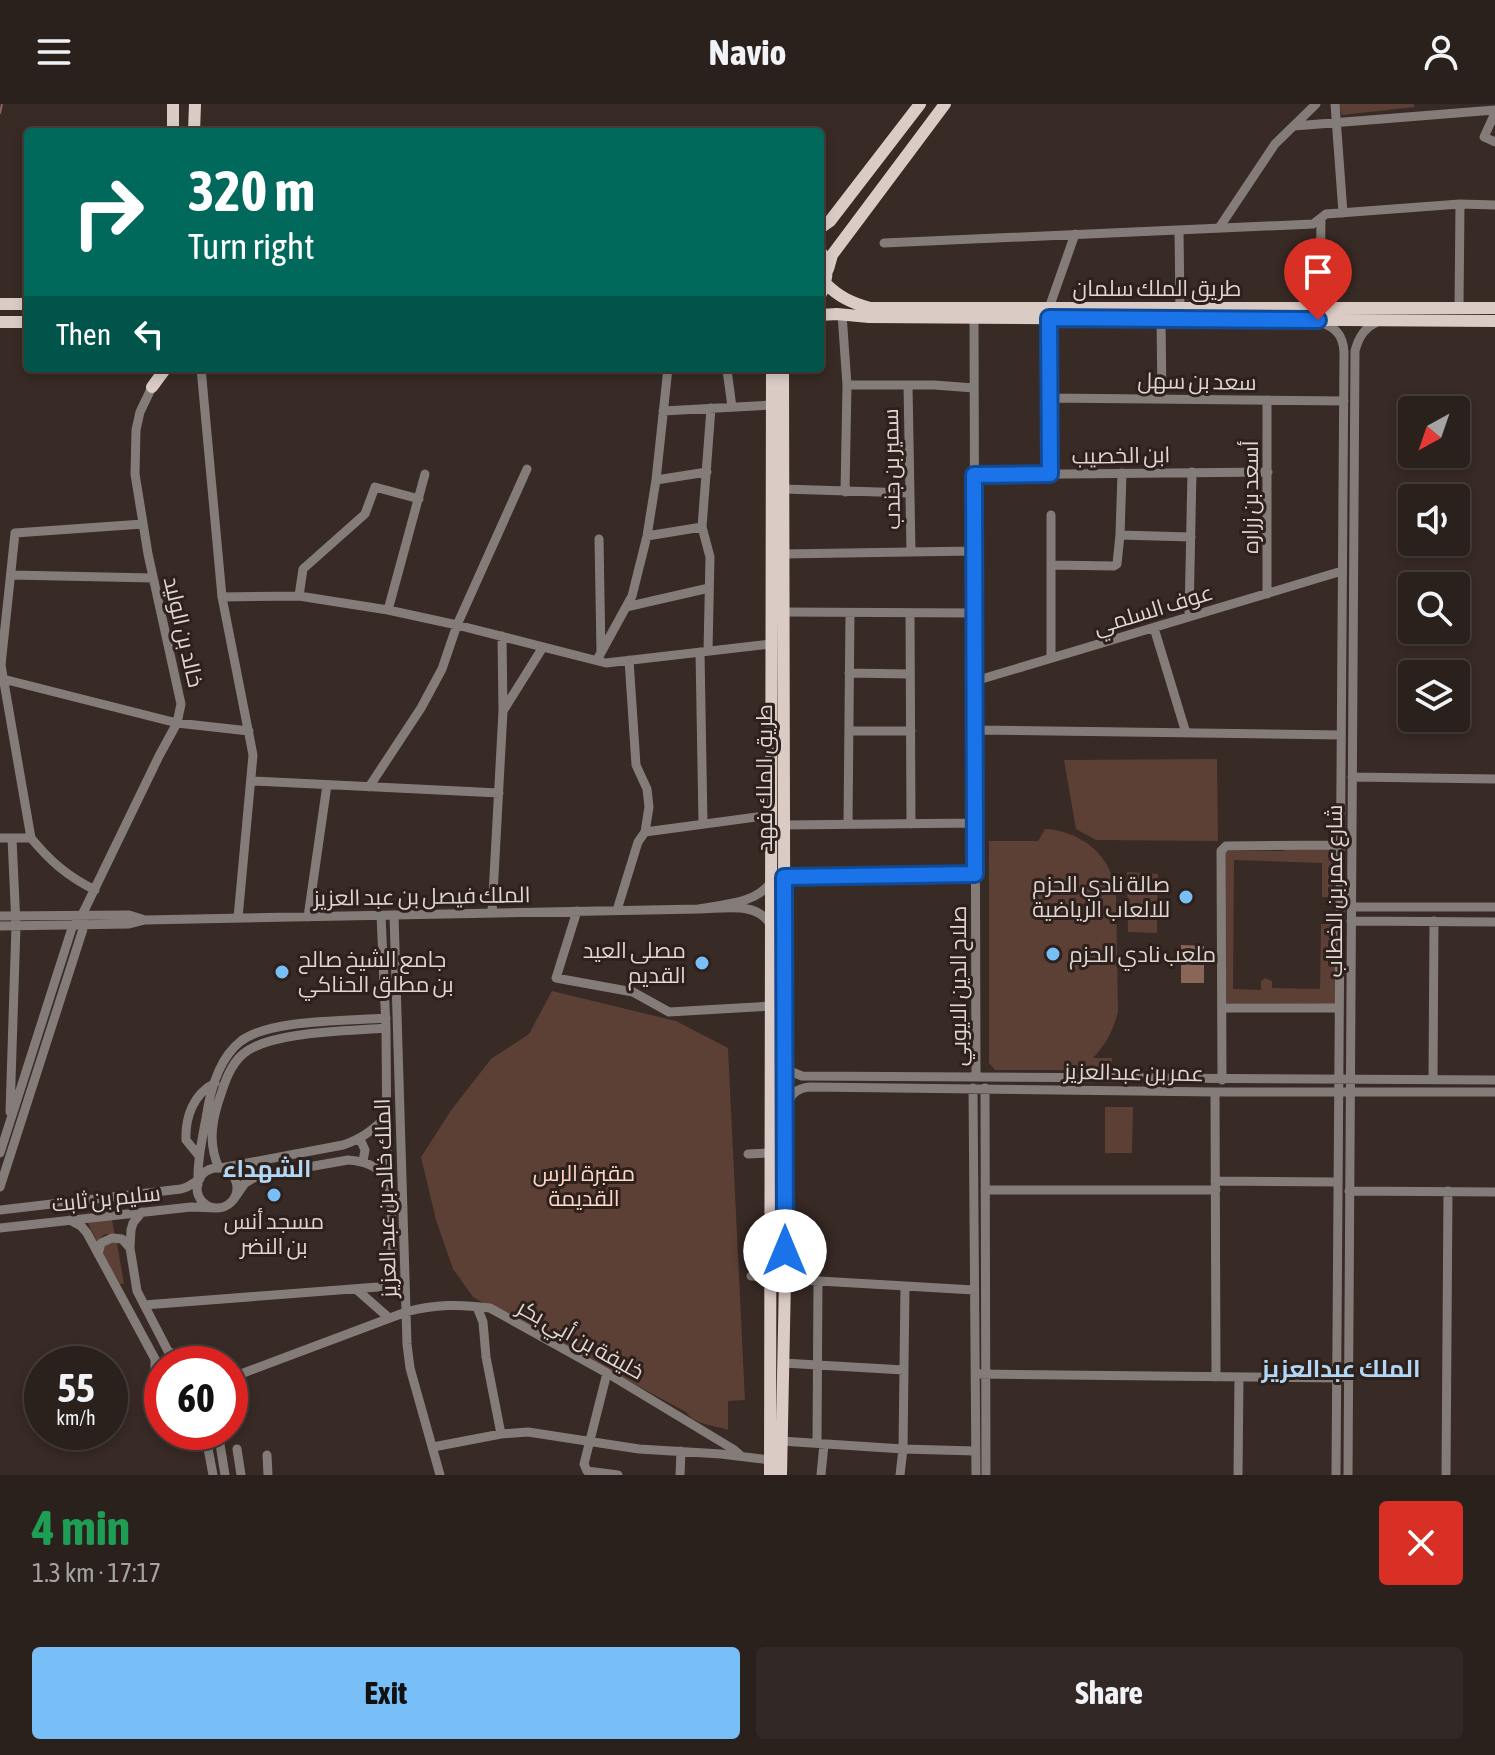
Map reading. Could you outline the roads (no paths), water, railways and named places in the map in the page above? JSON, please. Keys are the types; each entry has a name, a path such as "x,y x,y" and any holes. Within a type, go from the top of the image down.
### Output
{"main road":[{"path":"173,104 173,128"},
{"path":"194,128 195,104"},
{"path":"824,225 920,104"},
{"path":"824,286 832,255 945,104"},
{"path":"824,256 828,269"},
{"name":"طريق الملك سلمان","path":"824,290 870,308 1161,319 1495,308"},
{"path":"0,304 24,304"},
{"name":"طريق الملك سلمان","path":"824,315 974,318 1180,308 1382,319 1495,321"},
{"path":"0,322 24,322"},
{"path":"152,387 157,372"},
{"path":"152,387 163,372"},
{"name":"طريق الملك فهد","path":"772,372 770,1277 779,1365 781,1475"},
{"name":"طريق الملك فهد","path":"770,1475 785,1279 784,1064 771,905 784,877 783,372"}],"street":[{"path":"1219,228 1275,144 1316,104"},
{"path":"1335,104 1343,213"},
{"path":"1294,126 1495,111 1484,137 1495,142"},
{"path":"1459,308 1460,204"},
{"path":"884,243 1313,224 1326,214 1460,204 1495,205"},
{"path":"1319,314 1321,218"},
{"path":"1179,230 1180,308"},
{"path":"1050,474 1049,313 1075,234"},
{"path":"842,314 847,385 845,492"},
{"name":"شارع عمر بن الخطاب","path":"1319,314 1343,340 1344,401 1336,1475"},
{"name":"صلاح الدين الايوبي","path":"974,318 976,1077"},
{"path":"1161,319 1162,399"},
{"name":"شارع عمر بن الخطاب","path":"1348,1475 1355,351 1364,331 1382,319"},
{"path":"201,372 222,597 253,755 238,918"},
{"path":"599,656 632,596 647,536 668,372"},
{"path":"727,372 732,407"},
{"path":"847,385 974,388"},
{"name":"سمير بن جندب","path":"908,385 911,552"},
{"name":"خالد بن الوليد","path":"0,1187 80,922 177,723 181,704 153,578 135,474 134,448 140,412 152,387"},
{"name":"سعد بن سهل","path":"1050,398 1344,401"},
{"name":"أسعد بن زراره","path":"1267,400 1267,594"},
{"path":"663,411 771,405"},
{"path":"703,824 704,652 710,557 702,527 711,408"},
{"path":"369,787 421,708 442,669 457,625 527,469"},
{"path":"656,480 707,472"},
{"path":"1189,617 1192,472"},
{"name":"ابن الخصيب","path":"974,475 1268,472"},
{"path":"1051,565 1117,564 1122,473"},
{"path":"388,610 425,474"},
{"path":"299,596 303,569 365,514 375,487 419,499"},
{"path":"783,489 910,493"},
{"path":"1051,515 1051,658"},
{"path":"95,890 48,859 31,838 1,665 15,533 143,524"},
{"path":"647,536 702,527"},
{"path":"1120,535 1191,537"},
{"path":"599,539 599,656"},
{"path":"783,554 974,551"},
{"name":"عوف السلمي","path":"975,681 1342,571"},
{"path":"11,575 153,578"},
{"path":"626,607 709,588"},
{"path":"222,597 299,596 388,610 543,647 599,656 606,663 771,644"},
{"path":"783,612 975,613"},
{"path":"848,824 850,613"},
{"path":"910,613 911,824"},
{"path":"1154,628 1186,733"},
{"path":"492,913 503,711 502,636"},
{"path":"503,711 543,647"},
{"path":"617,910 638,842 645,832 649,807 647,789 636,765 629,660"},
{"path":"849,673 910,674"},
{"path":"3,679 177,723 249,731"},
{"path":"975,730 1341,735"},
{"path":"849,731 911,731"},
{"path":"1352,777 1495,779"},
{"path":"252,781 499,793"},
{"path":"308,917 327,785"},
{"path":"645,832 771,815"},
{"path":"784,825 975,823"},
{"path":"0,838 31,838"},
{"path":"9,1123 16,921 12,838"},
{"path":"1222,1080 1222,848 1340,845"},
{"path":"784,877 975,874"},
{"path":"699,909 760,895 771,882"},
{"path":"751,898 771,905"},
{"path":"699,909 751,909 771,905"},
{"path":"1351,907 1495,907"},
{"name":"الملك فيصل بن عبد العزيز","path":"0,916 16,921 129,924 145,920 699,909"},
{"path":"577,911 556,978 633,992 669,1012 771,1006"},
{"name":"الملك خالد بن عبد العزيز","path":"144,1305 356,1289 385,1286 390,1282 393,1275 381,915"},
{"name":"الملك خالد بن عبد العزيز","path":"394,915 410,1368 440,1475"},
{"name":"الملك فيصل بن عبد العزيز","path":"0,926 16,921"},
{"path":"1351,921 1495,922"},
{"path":"1433,1079 1434,921"},
{"name":"خالد بن الوليد","path":"0,1153 72,928 80,922"},
{"path":"1222,1008 1339,1008"},
{"path":"0,1012 12,1012"},
{"path":"386,1023 300,1024 254,1034 240,1042 227,1056 208,1105 198,1181 200,1197 216,1208 234,1199 245,1183 257,1176 348,1160 363,1161 388,1178"},
{"path":"234,1199 235,1180 220,1168 211,1144 225,1081 245,1051 278,1037 386,1023"},
{"name":"عمر بن عبدالعزيز","path":"784,1064 802,1076 1495,1080"},
{"path":"199,1156 186,1140 187,1121 197,1098 204,1089 215,1083"},
{"name":"عمر بن عبدالعزيز","path":"785,1111 791,1097 802,1087 1495,1092"},
{"name":"صلاح الدين الايوبي","path":"973,1088 976,1475"},
{"name":"صلاح الدين الايوبي","path":"985,1088 986,1475"},
{"path":"1215,1092 1216,1377"},
{"path":"198,1181 209,1170 343,1145 360,1139 386,1117"},
{"path":"360,1139 365,1150 363,1161"},
{"path":"748,1154 770,1153"},
{"name":"سليم بن ثابت","path":"0,1210 181,1189 198,1181"},
{"path":"985,1190 1338,1182"},
{"path":"1349,1191 1495,1192"},
{"path":"1446,1475 1448,1191"},
{"name":"سليم بن ثابت","path":"0,1228 191,1207 216,1208"},
{"path":"142,1212 133,1223 130,1248 137,1291 165,1346"},
{"path":"70,1220 84,1229 148,1346"},
{"path":"98,1254 101,1243 112,1238 122,1239 130,1248"},
{"path":"751,1276 770,1277"},
{"path":"785,1279 974,1290"},
{"path":"818,1281 821,1475"},
{"path":"900,1475 905,1286"},
{"path":"356,1289 389,1318"},
{"name":"خليفة بن أبي بكر","path":"248,1371 428,1306 463,1304 490,1308 674,1412 741,1456"},
{"path":"477,1307 483,1322 486,1357 501,1434"},
{"path":"779,1365 904,1370"},
{"path":"607,1373 584,1464 587,1471 618,1475"},
{"path":"975,1374 1348,1378"},
{"path":"1238,1475 1239,1377"},
{"name":"خليفة بن أبي بكر","path":"433,1447 528,1432 639,1449 770,1460"},
{"path":"781,1441 975,1451"},
{"path":"208,1450 213,1475"},
{"path":"221,1450 225,1475"},
{"path":"237,1450 241,1475"},
{"path":"680,1475 681,1451"},
{"path":"267,1455 268,1475"}],"waterway":[{"path":"0,113 2,104"}],"place":[{"name":"صالة نادي الحزم للالعاب الرياضية","path":"1186,897"},
{"name":"ملعب نادي الحزم","path":"1053,954"},
{"name":"مصلى العيد القديم","path":"702,963"},
{"name":"جامع الشيخ صالح بن مطلق الحناكي","path":"282,972"},
{"name":"مسجد أنس بن النضر","path":"274,1195"}],"district":[{"name":"الشهداء","path":"267,1168"},
{"name":"الملك عبدالعزيز","path":"1341,1368"}],"park label":[{"name":"مقبرة الرس القديمة","path":"584,1186"}]}
